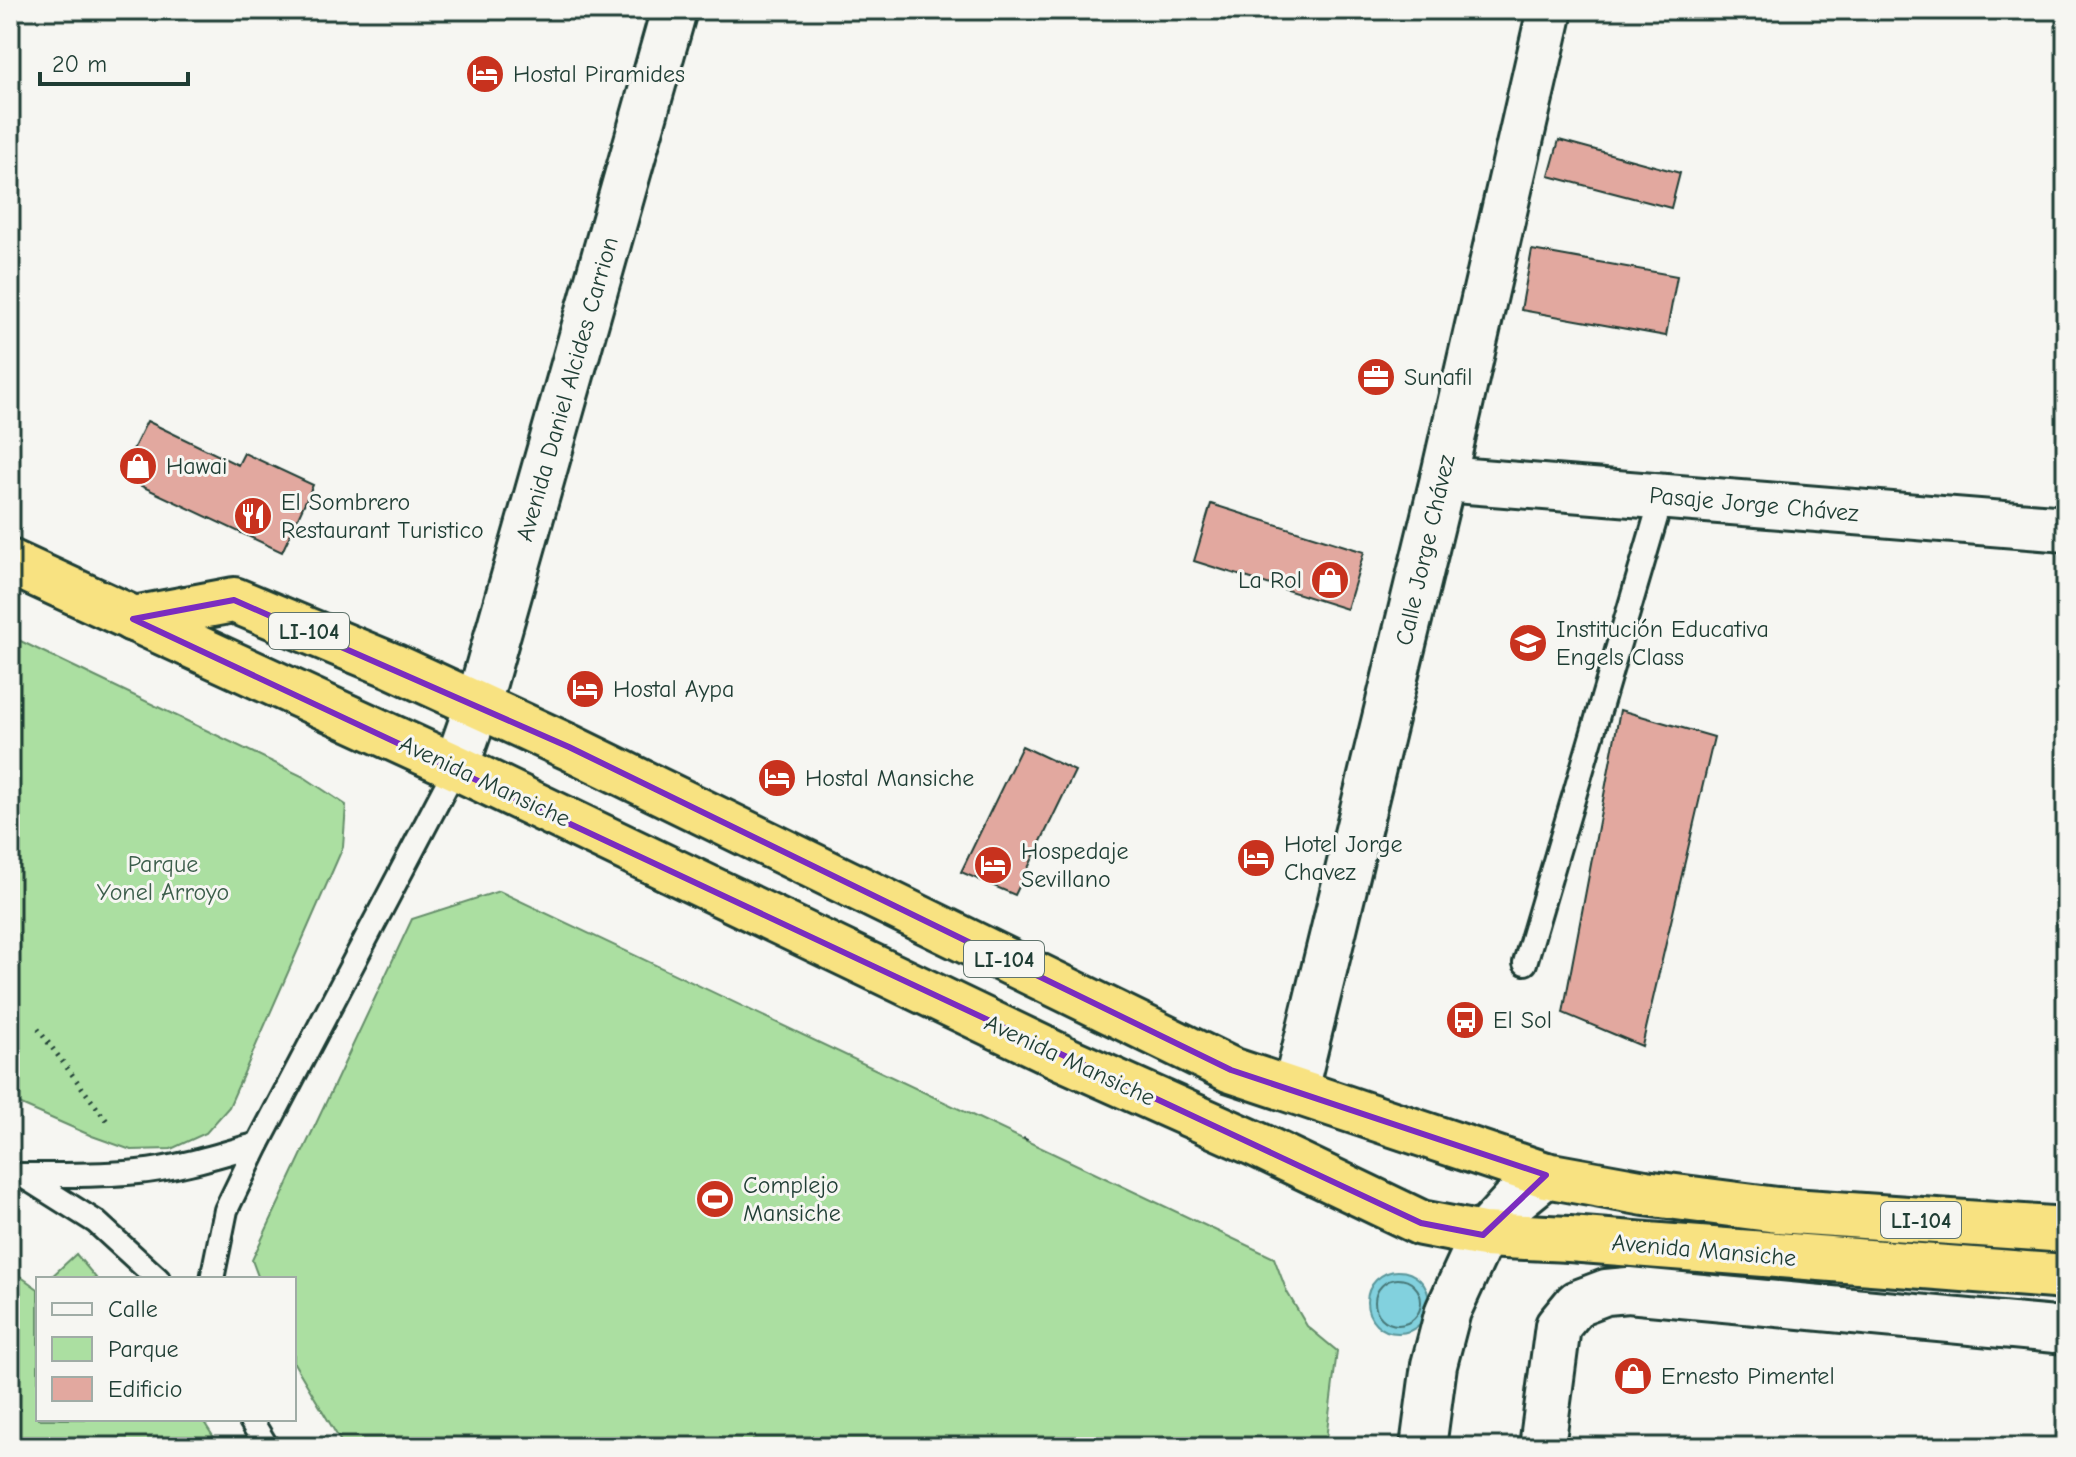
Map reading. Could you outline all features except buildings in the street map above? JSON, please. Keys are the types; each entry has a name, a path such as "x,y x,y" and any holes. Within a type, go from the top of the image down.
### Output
{"highway":[{"name":"Avenida Mansiche","path":"10,562 456,767 1063,1058 1258,1145 1421,1223 1483,1235 2066,1277"},
{"name":"Avenida Mansiche","path":"133,619 234,600 478,704 1231,1070 1546,1175 1645,1193 1777,1210 2066,1230"}],"street":[{"name":"Avenida Daniel Alcides Carrion","path":"456,767 478,704 674,10"},
{"name":"Calle Jorge Chávez","path":"1295,1090 1443,479 1550,10"},
{"name":"Pasaje Jorge Chávez","path":"1443,479 2066,529"},
{"path":"1423,1447 1434,1365 1448,1311 1483,1235 1514,1201 1546,1175"},
{"name":"Avenida Mansiche","path":"1542,1447 1558,1326 1577,1303 1606,1292 1628,1290 2066,1331"}],"lane":[{"path":"1525,963 1662,497"},
{"path":"212,1277 226,1210 456,767"},
{"path":"16,1173 82,1176 141,1172 200,1161 258,1144"},
{"path":"16,1173 96,1222 156,1277"},
{"path":"251,1421 267,1447"}],"path":[{"path":"38,1029 110,1125"}],"highlighted area":[{"path":"234,600 569,747 1231,1070 1546,1175 1483,1235 1421,1223 133,619"}],"green space":[{"name":"Parque Yonel Arroyo","path":"10,636 304,777 346,805 343,847 229,1107 206,1133 171,1149 131,1150 10,1100"},
{"name":"Complejo Mansiche","path":"499,891 1274,1258 1287,1292 1307,1326 1337,1351 1325,1447 344,1447 296,1366 296,1277 258,1277 252,1260 412,919"},
{"path":"76,1254 95,1277 51,1277"},
{"path":"10,1269 36,1288 36,1421 203,1421 220,1447 10,1447"}],"water":[{"path":"1398,1271 1420,1280 1429,1302 1420,1324 1398,1333 1376,1324 1367,1302 1376,1280"}],"place":[{"name":"Hostal Piramides","path":"485,74"},
{"name":"Sunafil","path":"1376,377"},
{"name":"Hawai","path":"138,466"},
{"name":"El Sombrero Restaurant Turistico","path":"253,516"},
{"name":"La Rol","path":"1330,580"},
{"name":"Institución Educativa Engels Class","path":"1528,643"},
{"name":"Hostal Aypa","path":"585,689"},
{"name":"Hostal Mansiche","path":"777,778"},
{"name":"Hotel Jorge Chavez","path":"1256,858"},
{"name":"Hospedaje Sevillano","path":"993,865"},
{"name":"El Sol","path":"1465,1020"},
{"name":"Complejo Mansiche","path":"715,1199"},
{"name":"Ernesto Pimentel","path":"1633,1376"}]}
